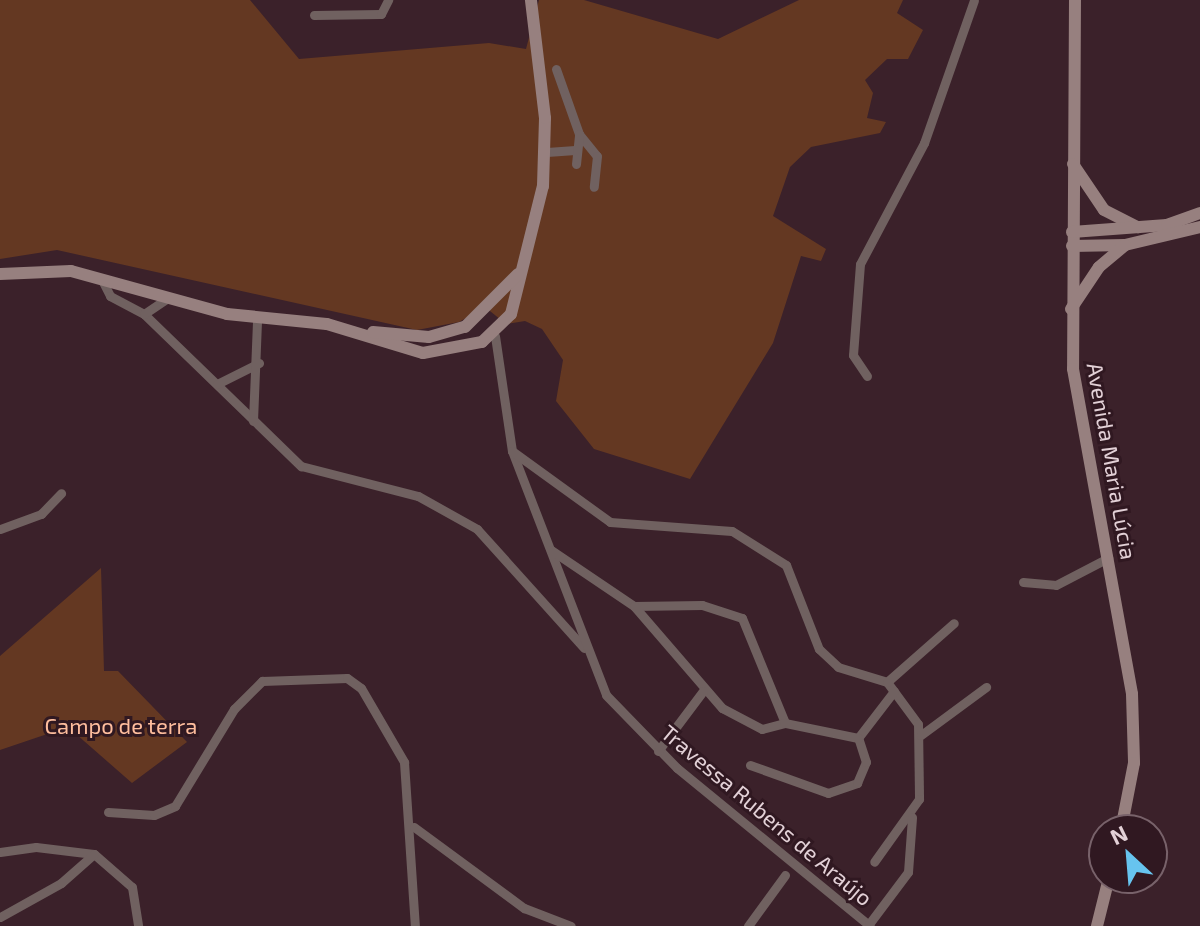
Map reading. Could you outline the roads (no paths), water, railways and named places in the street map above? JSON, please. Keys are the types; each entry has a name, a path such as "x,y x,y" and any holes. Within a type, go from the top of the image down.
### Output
{"main road":[{"path":"342,327 423,353 467,348 495,336 508,322 547,152 531,0"},
{"name":"Avenida Maria Lúcia","path":"1075,0 1071,309 1076,399 1108,558 1134,730 1123,814"},
{"path":"1072,163 1104,210 1141,228"},
{"path":"1072,239 1141,228 1200,213"},
{"path":"1072,239 1125,245 1200,227"},
{"path":"1071,309 1099,267 1125,245"},
{"path":"0,274 49,268 257,320 445,335 478,319 522,270"},
{"path":"1097,926 1105,894"}],"street":[{"path":"314,15 381,14 388,0"},
{"path":"867,376 853,355 860,264 924,143 974,0"},
{"path":"556,69 579,134 597,156 594,187"},
{"path":"576,164 579,134"},
{"path":"547,152 575,150"},
{"path":"102,280 110,296 144,314 301,466 418,496 477,529 586,649"},
{"path":"144,314 168,298"},
{"path":"253,421 259,363 257,320"},
{"name":"Travessa Rubens de Araújo","path":"495,336 512,451 606,695 658,751 870,925"},
{"path":"217,384 259,363"},
{"path":"512,451 610,522 716,528 760,544 795,577 813,638 829,661 887,682 894,691 921,735 923,770 912,815 908,872 870,925"},
{"path":"0,529 41,514 61,493"},
{"path":"550,550 634,606 703,691 740,722 762,729 785,723 858,738"},
{"path":"1023,582 1056,585 1108,558"},
{"path":"634,606 702,605 742,618 785,723"},
{"path":"887,682 954,623"},
{"path":"108,812 154,815 175,806 234,709 262,681 334,677 361,688 395,745 414,827 415,926"},
{"path":"921,735 986,687"},
{"path":"658,751 703,691"},
{"path":"858,738 894,691"},
{"path":"750,765 828,793 848,791 865,768 858,738"},
{"path":"874,862 912,815"},
{"path":"414,827 524,908 571,926"},
{"path":"0,852 36,847 94,854 132,887 138,926"},
{"path":"0,917 61,883 94,854"},
{"path":"748,926 785,875"}],"park label":[{"name":"Campo de terra","path":"121,726"}]}
